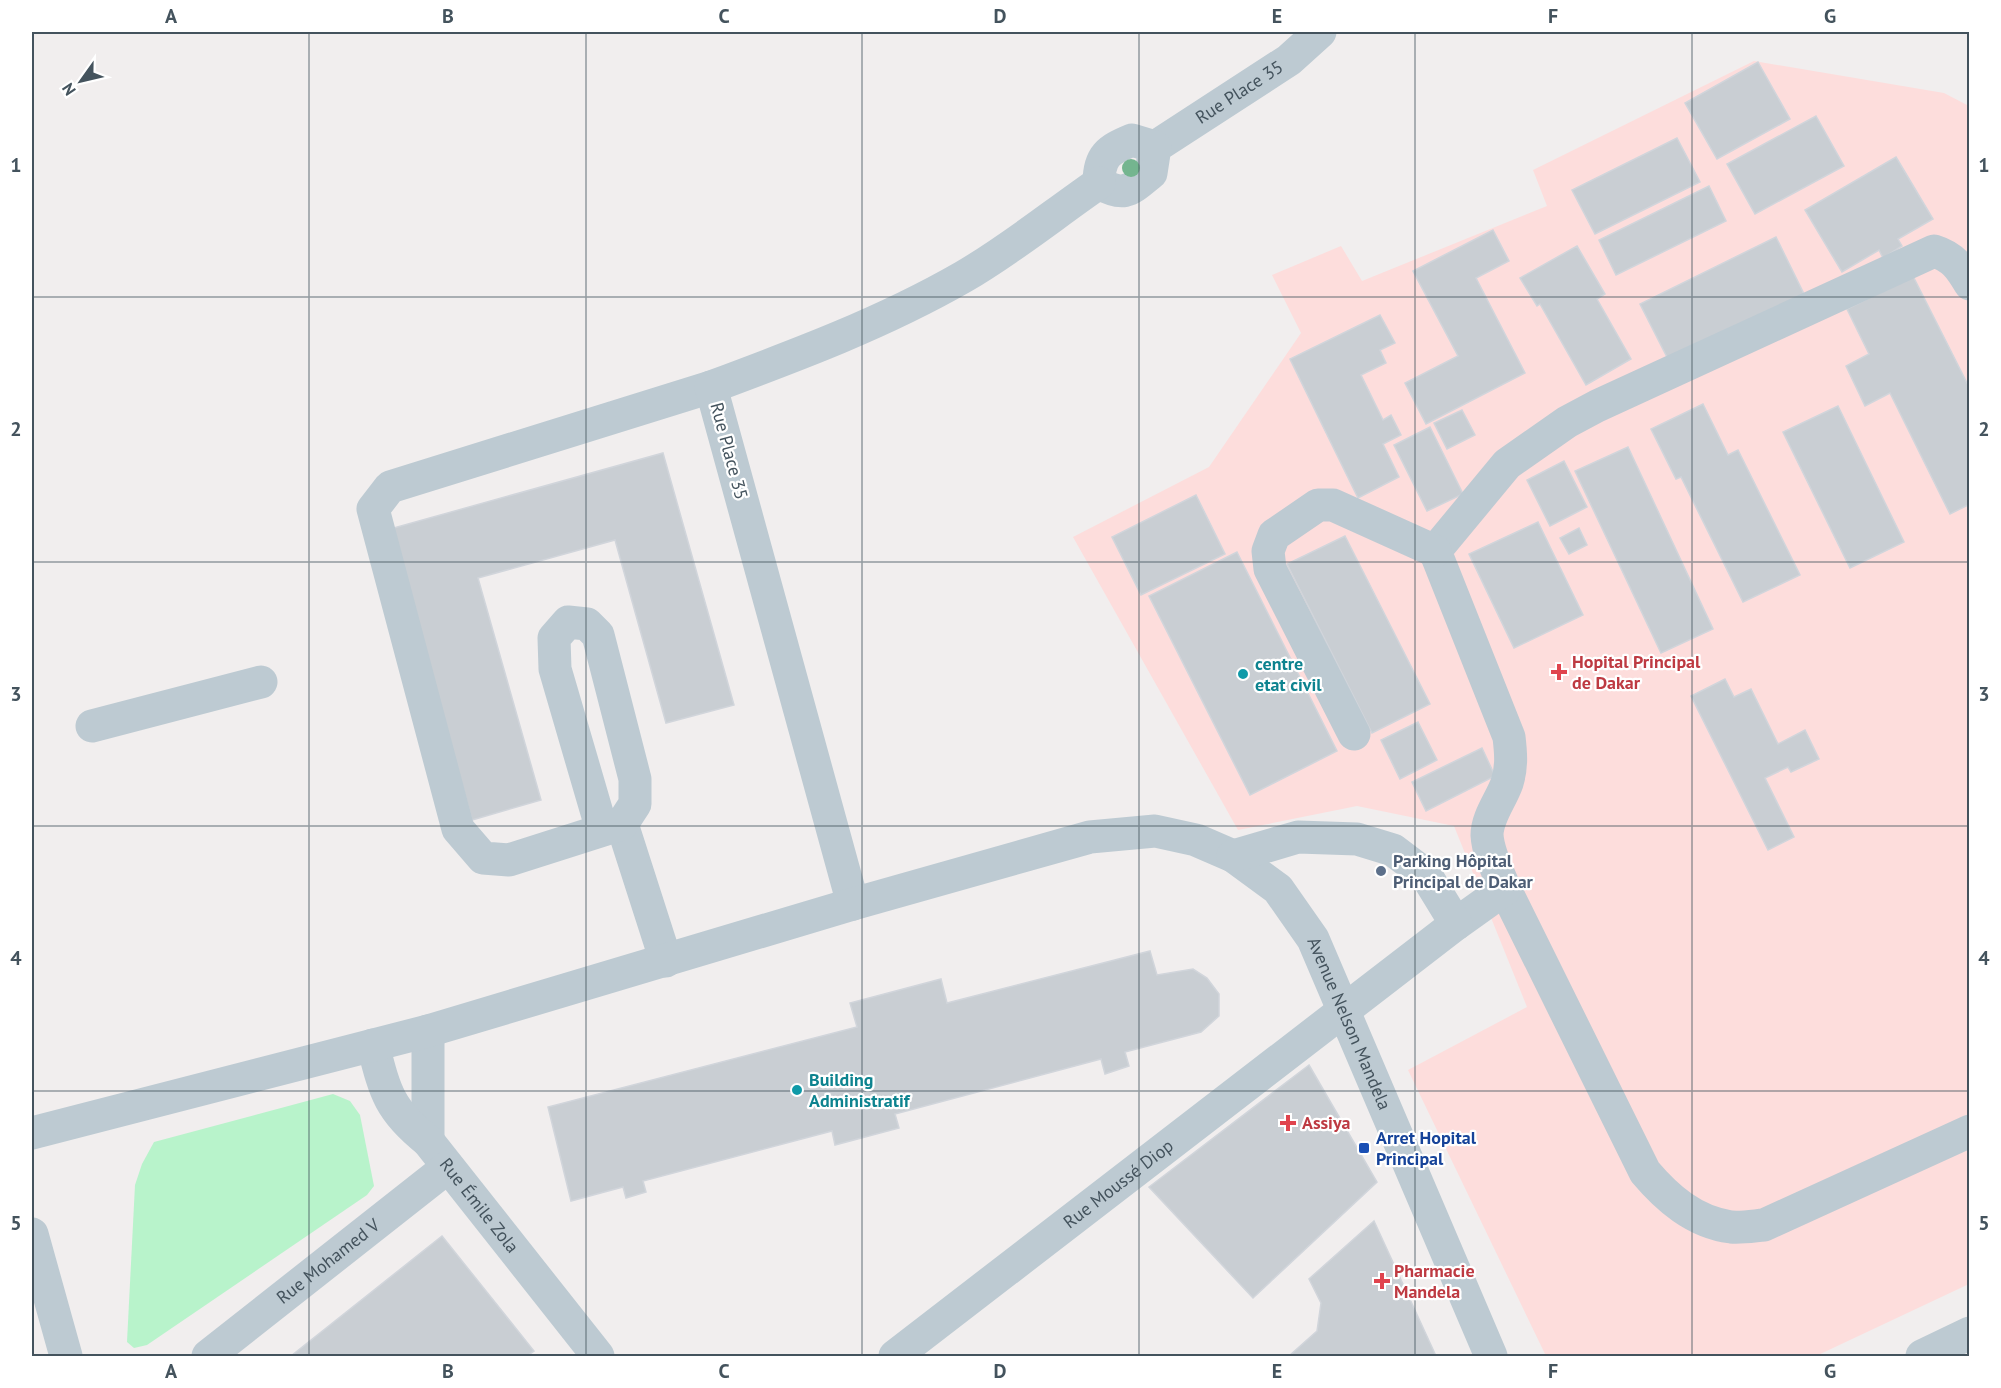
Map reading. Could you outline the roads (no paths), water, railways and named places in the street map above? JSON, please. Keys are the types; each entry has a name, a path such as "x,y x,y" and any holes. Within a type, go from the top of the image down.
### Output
{"street":[{"name":"Rue Place 35","path":"853,904 711,387 836,340 964,276 1099,183 1099,165 1113,148 1132,140 1155,147 1289,60 1320,32"},
{"path":"1435,551 1507,464 1567,422 1597,406 1934,251 1949,256 1970,284"},
{"path":"666,961 612,827 555,669 554,638 568,622 587,624 598,635 635,780 635,804 612,827 509,860 483,858 458,829 373,509 390,487 711,387"},
{"path":"1354,734 1270,569 1268,551 1274,535 1318,505 1334,505 1435,551 1509,737 1512,762 1507,784 1491,819 1487,834 1489,847 1505,888 1645,1172 1667,1198 1700,1218 1731,1227 1764,1225 1970,1131"},
{"path":"92,726 261,682"},
{"name":"Avenue Nelson Mandela","path":"32,1133 428,1031 853,904 1090,837 1155,831 1196,840 1233,856 1278,890 1307,931 1491,1356"},
{"path":"1233,856 1298,837 1357,840 1393,850 1426,875 1456,924"},
{"name":"Rue Moussé Diop","path":"895,1356 1505,888"},
{"name":"Rue Émile Zola","path":"428,1031 428,1141 598,1356"},
{"path":"373,1045 383,1085 393,1107 406,1124 428,1141"},
{"name":"Rue Mohamed V","path":"208,1356 448,1167"},
{"path":"32,1234 66,1356"},
{"path":"1922,1356 1970,1333"}],"place":[{"name":"Hopital Principal de Dakar","path":"1559,672"},
{"name":"centre etat civil","path":"1243,674"},
{"name":"Parking Hôpital Principal de Dakar","path":"1381,871"},
{"name":"Building Administratif","path":"797,1090"},
{"name":"Assiya","path":"1288,1123"},
{"name":"Arret Hopital Principal","path":"1364,1148"},
{"name":"Pharmacie Mandela","path":"1382,1281"}]}
